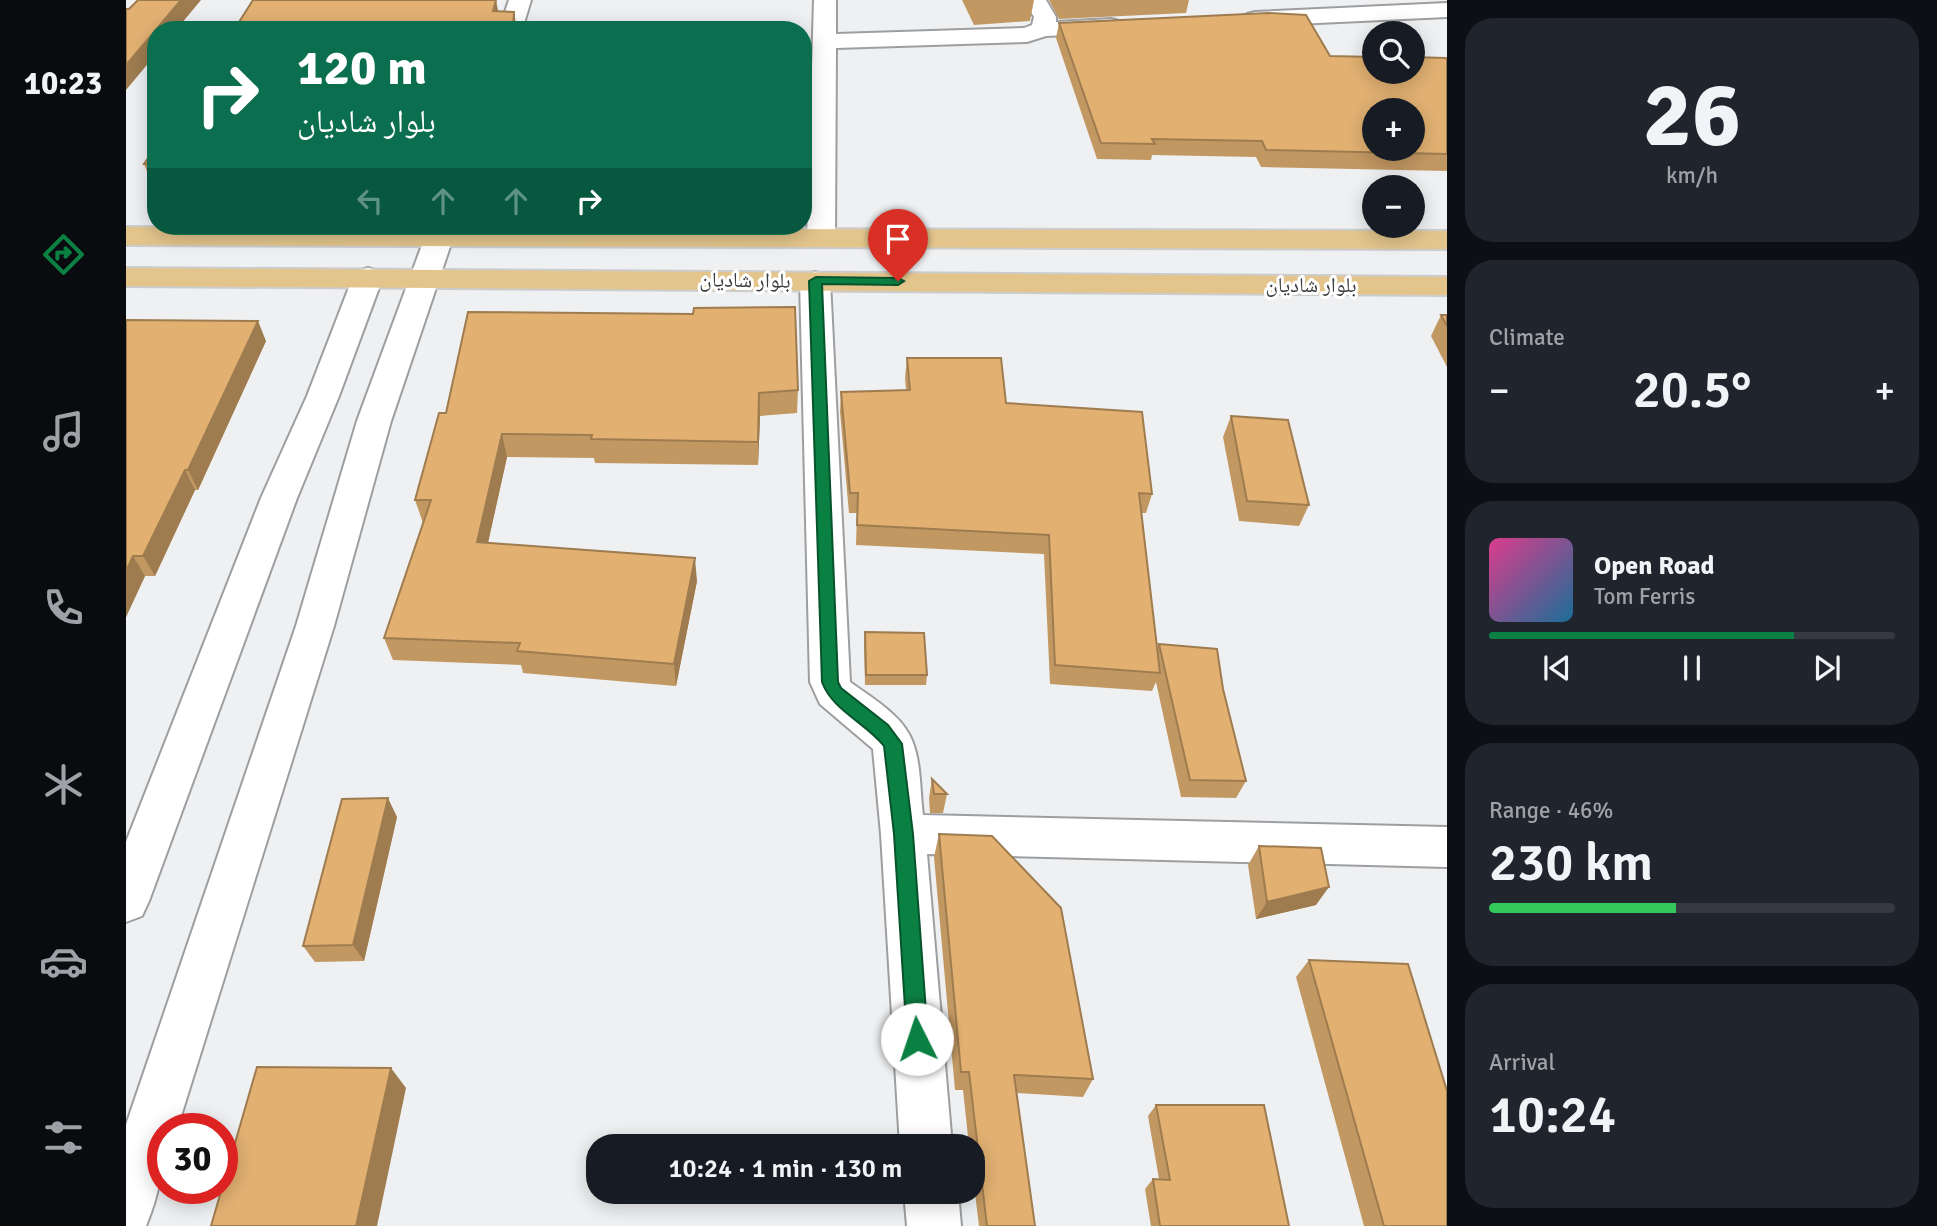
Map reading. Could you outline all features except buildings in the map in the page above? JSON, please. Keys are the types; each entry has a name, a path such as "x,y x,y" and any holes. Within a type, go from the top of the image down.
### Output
{"main road":[{"name":"بلوار شادیان","path":"126,236 189,235"},
{"name":"بلوار شادیان","path":"694,235 1447,240"},
{"name":"بلوار شادیان","path":"126,277 1447,286"}],"street":[{"path":"513,21 520,0"},
{"path":"821,237 825,0"},
{"path":"1035,0 1045,17 1043,29"},
{"path":"1238,20 1447,10"},
{"path":"824,41 1027,34 1043,29 1127,25"},
{"path":"126,1209 195,988 315,626 374,421 439,235"},
{"path":"126,901 283,487 323,396 368,277"},
{"path":"816,281 830,682 834,692 882,730 893,744 903,834 925,1134"},
{"path":"903,834 1447,847"},
{"path":"932,1204 934,1226"}],"route":[{"path":"898,281 816,281 830,682 834,692 882,730 893,744 903,834 917,1039"}]}
